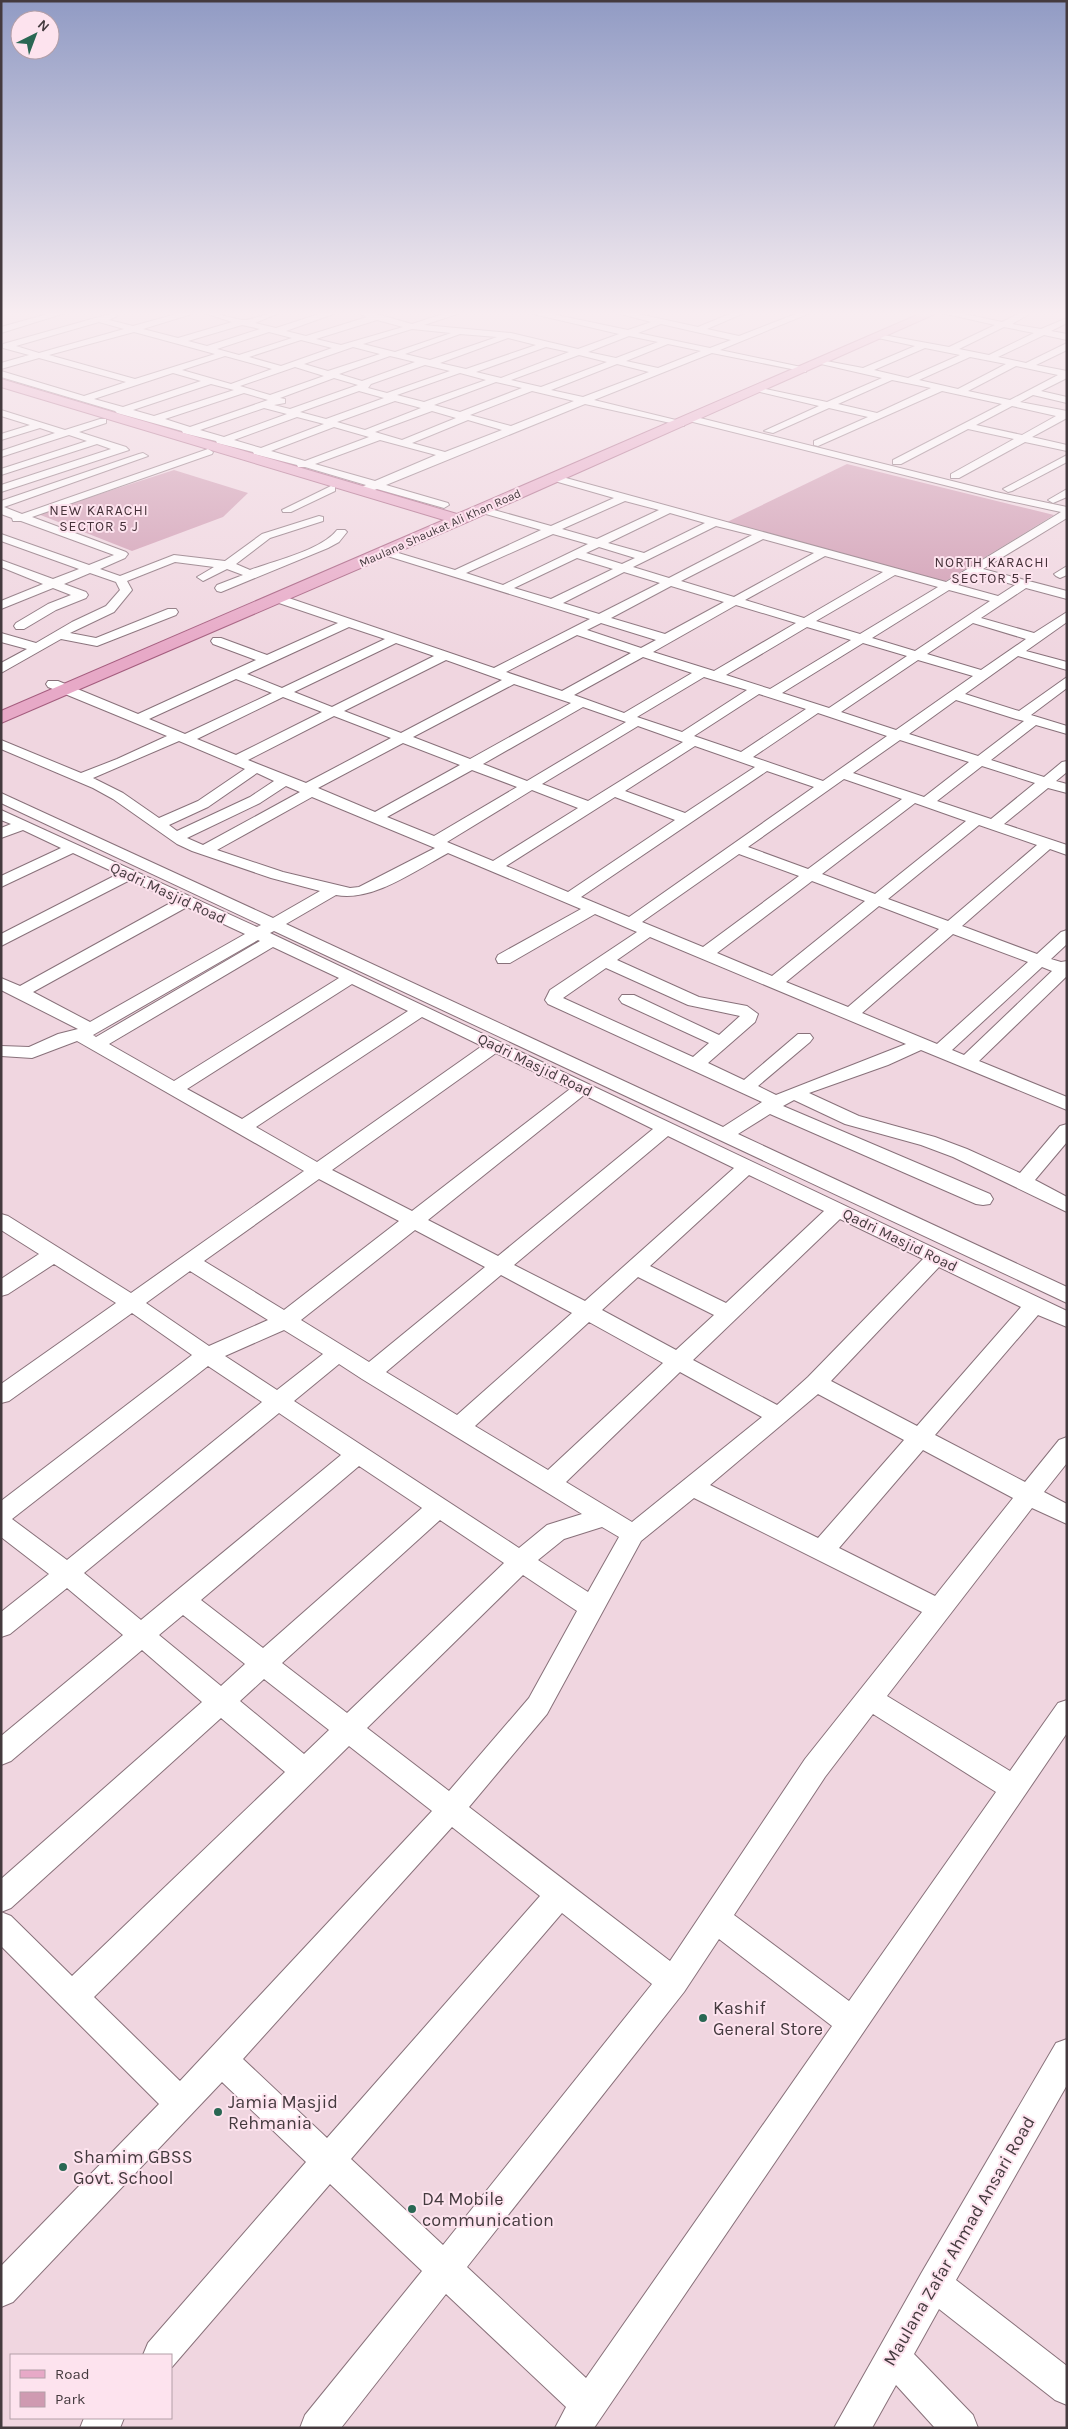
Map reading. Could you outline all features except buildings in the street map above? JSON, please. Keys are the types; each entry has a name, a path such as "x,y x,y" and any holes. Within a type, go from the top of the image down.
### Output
{"main road":[{"path":"135,426 209,448 331,489 447,517"},
{"path":"148,426 209,448 247,456 447,517"},
{"name":"Maulana Shaukat Ali Khan Road","path":"1,718 60,687 447,517 670,426"},
{"name":"Maulana Shaukat Ali Khan Road","path":"1,707 60,687 277,598 385,552 447,517 483,510 672,426"}],"street":[{"path":"1,437 36,426"},
{"path":"45,426 170,464"},
{"path":"1,454 83,426"},
{"path":"177,426 376,485 447,517"},
{"path":"176,435 200,426"},
{"path":"1,524 170,464 258,426"},
{"path":"247,456 322,426"},
{"path":"342,426 446,455"},
{"path":"365,433 381,426"},
{"path":"402,443 441,426"},
{"path":"498,426 511,430"},
{"path":"362,491 446,455 520,426"},
{"path":"713,426 1067,511"},
{"path":"734,426 769,431 1067,504"},
{"path":"769,431 780,426"},
{"path":"818,443 854,426"},
{"path":"897,462 967,426"},
{"path":"970,426 1067,448"},
{"path":"955,476 1045,426"},
{"path":"291,469 379,437"},
{"path":"1,472 97,441"},
{"path":"1,489 122,449"},
{"path":"1,505 143,456"},
{"path":"863,462 874,457"},
{"path":"1008,489 1065,460"},
{"path":"555,478 999,600"},
{"path":"288,510 331,489"},
{"path":"1053,500 1067,492"},
{"path":"456,574 624,497"},
{"path":"503,589 669,509"},
{"path":"1,510 122,554 91,569 1,605"},
{"path":"483,510 645,557"},
{"path":"494,867 614,792 688,739 765,692 861,638 1067,511"},
{"path":"203,577 227,565 266,536 319,519"},
{"path":"551,604 715,522"},
{"path":"221,588 247,578 250,574 324,546 335,540 341,532"},
{"path":"495,673 761,535"},
{"path":"1,537 120,580 126,590 110,609 58,635 1,669"},
{"path":"385,552 667,639"},
{"path":"563,696 824,552"},
{"path":"576,554 983,675"},
{"path":"120,580 174,558 227,565 250,574"},
{"path":"1,564 82,594 20,626"},
{"path":"972,570 1067,596"},
{"path":"1,744 82,777 118,796 176,837 205,850 277,875 334,890 350,893 363,892 441,845 630,720 893,571"},
{"path":"742,758 917,655 1024,584"},
{"path":"1,591 18,598"},
{"path":"277,598 825,786"},
{"path":"58,635 97,642 172,612"},
{"path":"971,619 1036,638"},
{"path":"630,923 954,695 1036,638 1064,621"},
{"path":"138,719 348,623"},
{"path":"576,631 1067,789"},
{"path":"82,777 182,738 395,639"},
{"path":"217,641 267,660"},
{"path":"5,642 37,647"},
{"path":"1016,652 1067,666"},
{"path":"236,760 444,656"},
{"path":"235,674 589,807"},
{"path":"205,850 402,738 513,679"},
{"path":"705,954 810,875 919,800 980,761 1067,682"},
{"path":"60,687 1067,1104"},
{"path":"954,695 1067,730"},
{"path":"375,818 580,703"},
{"path":"993,825 1067,765"},
{"path":"569,898 765,766"},
{"path":"158,824 203,804 255,768"},
{"path":"842,774 1066,848"},
{"path":"176,837 255,800 285,780"},
{"path":"614,792 687,819"},
{"name":"Qadri Masjid Road","path":"1,797 268,933 351,978 1067,1320"},
{"name":"Qadri Masjid Road","path":"1,814 186,901 268,933 724,1135 1067,1296"},
{"path":"774,983 977,819"},
{"path":"1,834 23,824"},
{"path":"850,1014 1048,843"},
{"path":"1,882 72,848"},
{"path":"737,848 950,928 1065,968 967,1062"},
{"path":"1,941 130,874"},
{"path":"4,1050 32,1052 64,1038 89,1036 268,933 334,890"},
{"path":"19,993 186,901"},
{"path":"504,959 594,908"},
{"path":"648,931 556,994 554,1000 745,1088 772,1104 891,1161 983,1198"},
{"path":"940,1051 1067,935"},
{"path":"604,961 694,1001 741,1010 749,1014 749,1018 695,1065"},
{"path":"174,1089 351,978"},
{"path":"1,983 174,1089 317,1170 586,1310 779,1416"},
{"path":"628,999 721,1042"},
{"path":"242,1128 421,1010"},
{"path":"745,1088 804,1038"},
{"path":"724,1135 772,1104 794,1093 883,1062 921,1043"},
{"path":"1,1395 494,1046"},
{"path":"1,1514 207,1355 285,1320 582,1088"},
{"path":"794,1093 852,1120 928,1141 960,1153 1022,1182 1067,1206"},
{"path":"370,1373 666,1128"},
{"path":"1022,1182 1067,1130"},
{"path":"458,1427 747,1166"},
{"path":"550,1483 836,1210"},
{"path":"1,1220 132,1303 207,1355 592,1608"},
{"path":"1,1290 54,1255"},
{"path":"1,2290 182,2104 450,1809 538,1706 631,1536 779,1416 816,1383 936,1258"},
{"path":"190,1262 633,1534 631,1536"},
{"path":"634,1267 728,1312"},
{"path":"822,1551 1034,1305"},
{"path":"1,1627 338,1353"},
{"path":"816,1383 1067,1515"},
{"path":"318,2428 673,1982 815,1768 1067,1446"},
{"path":"1,1753 358,1454"},
{"path":"692,1487 939,1609"},
{"path":"1,1898 439,1507"},
{"path":"72,1997 538,1544 556,1532 604,1517"},
{"path":"1,1524 68,1574 304,1771"},
{"path":"183,1601 673,1982"},
{"path":"869,1698 1015,1789"},
{"path":"221,2060 444,2269 581,2416 1067,1711"},
{"path":"161,2354 560,1894"},
{"path":"716,1919 853,2023"},
{"path":"1,1926 182,2104"},
{"name":"Maulana Zafar Ahmad Ansari Road","path":"852,2428 1067,2054"},
{"path":"934,2284 1067,2388"},
{"path":"892,2357 960,2428"}],"green space":[{"path":"847,464 1054,515 944,582 725,523"},
{"path":"174,470 248,493 223,517 132,551 38,514"}],"place":[{"name":"Kashif General Store","path":"703,2018"},
{"name":"Jamia Masjid Rehmania","path":"218,2112"},
{"name":"Shamim GBSS Govt. School","path":"63,2167"},
{"name":"D4 Mobile communication","path":"412,2209"}],"district":[{"name":"NEW KARACHI SECTOR 5 J","path":"99,518"},
{"name":"NORTH KARACHI SECTOR 5 F","path":"992,570"}]}
